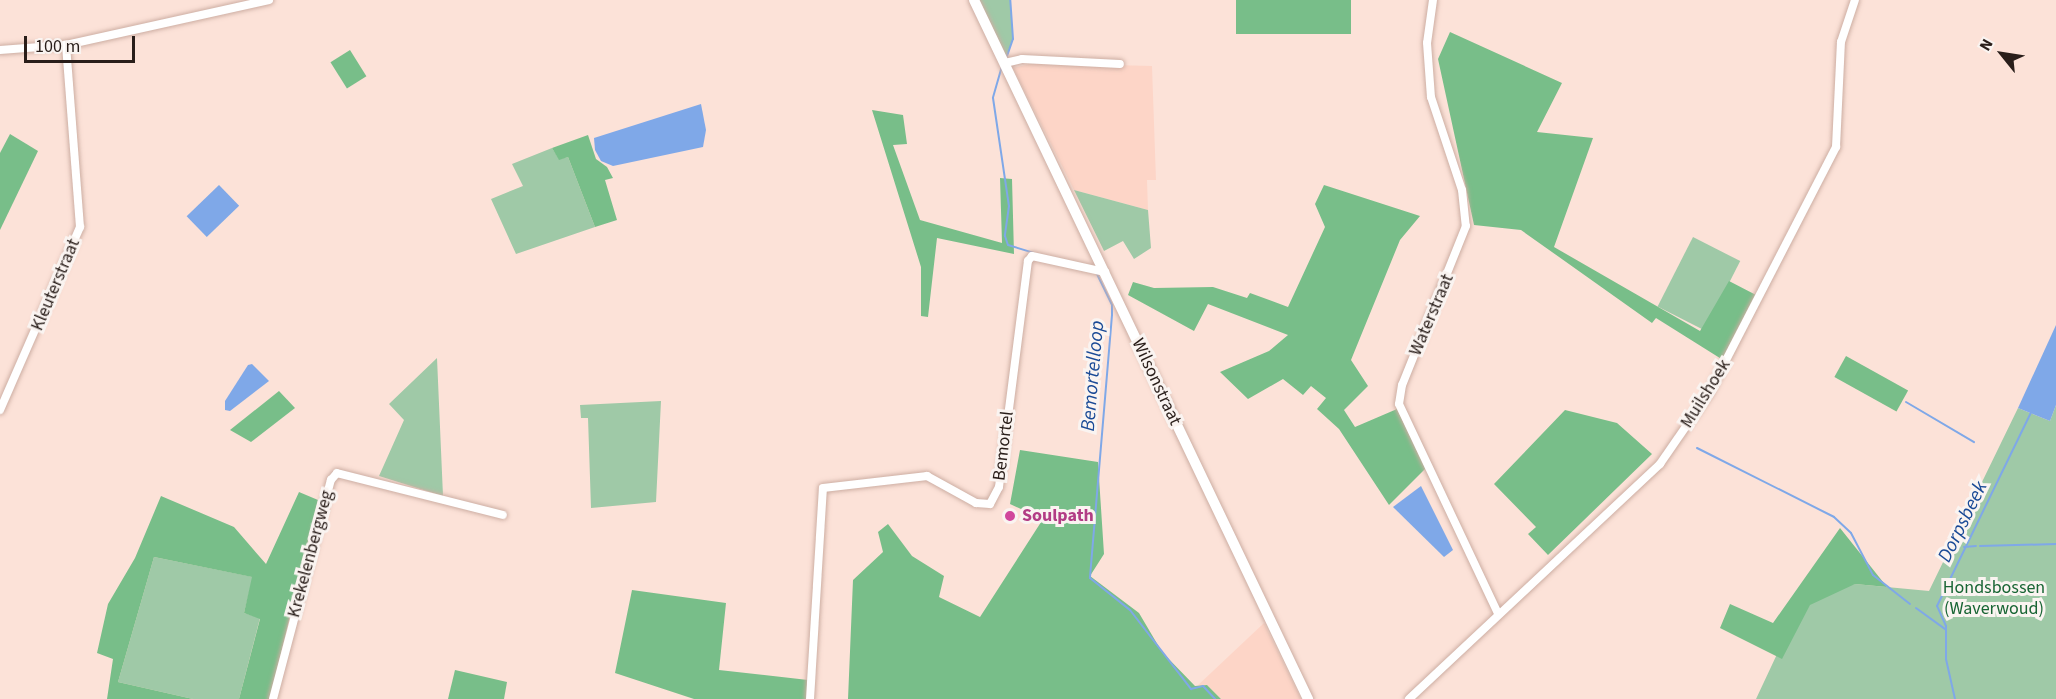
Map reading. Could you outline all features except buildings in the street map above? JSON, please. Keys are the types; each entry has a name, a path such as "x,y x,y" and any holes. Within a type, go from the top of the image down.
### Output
{"street":[{"path":"0,50 66,45 269,0"},
{"name":"Wilsonstraat","path":"975,0 1308,699"},
{"name":"Waterstraat","path":"1432,0 1427,43 1431,97 1462,190 1466,226 1402,385 1399,404 1498,614"},
{"name":"Muilshoek","path":"1408,699 1660,464 1709,393 1836,147 1841,42 1855,0"},
{"name":"Kleuterstraat","path":"0,410 80,226 66,45"},
{"path":"1005,63 1022,59 1120,64"},
{"name":"Bemortel","path":"810,699 823,488 927,476 976,502 990,504 999,487 1028,261 1032,256 1105,272"},
{"name":"Krekelenbergweg","path":"273,699 331,480 337,473 503,515"}],"shaded area":[{"path":"1035,63 1152,66 1156,180 1147,180 1148,210 1074,190 1013,68"},
{"path":"1264,623 1301,699 1221,699 1207,685 1196,687"}],"green space":[{"path":"979,0 1010,0 1013,39 1006,58"},
{"path":"1236,0 1351,0 1351,34 1236,34"},
{"path":"1450,32 1562,83 1537,132 1593,138 1554,247 1700,331 1729,281 1756,295 1723,360 1656,318 1652,323 1521,230 1474,225 1438,59"},
{"path":"350,50 366,76 347,88 330,62"},
{"path":"872,110 903,115 907,144 893,145 920,220 1002,243 1000,178 1012,179 1014,254 937,238 928,317 921,316 921,267"},
{"path":"10,134 38,151 0,230 0,153"},
{"path":"588,135 596,159 607,167 613,178 605,180 617,220 595,227 568,157 559,160 552,148"},
{"path":"552,148 559,159 568,157 595,227 516,254 491,199 523,186 512,164"},
{"path":"1324,185 1420,216 1400,240 1351,360 1368,386 1344,410 1355,427 1397,409 1426,468 1389,505 1339,429 1317,409 1326,398 1311,386 1303,395 1283,379 1248,399 1220,372 1269,351 1288,335 1208,304 1194,331 1128,295 1133,282 1154,288 1213,287 1247,298 1250,293 1288,307 1325,227 1315,204"},
{"path":"1074,190 1148,210 1151,248 1134,259 1123,241 1104,251"},
{"path":"1693,237 1740,261 1705,331 1658,306"},
{"path":"1846,356 1908,390 1896,411 1834,377"},
{"path":"437,358 443,496 379,476 404,420 389,404"},
{"path":"279,391 295,408 251,442 230,430"},
{"path":"661,401 656,502 591,508 588,418 581,418 580,405"},
{"name":"Hondsbossen (Waverwoud)","path":"2056,405 2056,699 1756,699 1807,590 1855,584 1929,591 2018,408 2050,421"},
{"path":"1565,410 1617,423 1652,454 1548,555 1528,534 1536,527 1494,484"},
{"path":"1020,450 1098,462 1104,554 1090,576 1139,613 1162,652 1195,686 1207,685 1221,699 848,699 853,580 883,552 878,532 888,524 912,556 944,576 939,597 980,617 1043,519 1010,504"},
{"path":"299,492 318,500 270,699 239,699 260,619 244,613 252,577 154,557 118,682 193,699 107,699 113,659 97,653 108,604 135,558 161,496 234,527 266,564"},
{"path":"1840,528 1887,587 1855,584 1810,605 1782,659 1720,628 1730,604 1773,623"},
{"path":"154,557 253,577 244,613 260,618 239,699 193,699 118,682"},
{"path":"632,590 726,603 719,670 808,680 807,699 694,699 615,673"},
{"path":"455,670 507,682 504,699 448,699"}],"water":[{"path":"701,104 706,130 703,147 613,166 601,161 595,150 594,138"},
{"path":"219,185 239,206 207,237 187,216"},
{"path":"2056,325 2056,405 2050,421 2018,408"},
{"path":"252,364 269,381 230,411 225,410 225,401 248,365"},
{"path":"1421,486 1453,550 1444,557 1393,507"}],"waterway":[{"name":"Bemortelloop","path":"1006,59 1013,39 1010,0"},
{"name":"Bemortelloop","path":"1002,66 993,98 1009,206 1005,236 1008,245 1034,253"},
{"name":"Bemortelloop","path":"1096,272 1112,305 1112,315 1090,578 1130,610 1191,689 1203,686 1215,699"},
{"path":"1906,402 1974,442"},
{"name":"Dorpsbeek","path":"1955,699 1946,659 1946,626 1937,606 2031,412"},
{"path":"1697,448 1834,517 1851,533 1873,575 1910,604"},
{"path":"1980,546 2056,544"},
{"name":"Dorpsbeek","path":"1964,547 1976,546"},
{"path":"1916,608 1945,629"}],"place":[{"name":"Soulpath","path":"1010,516"}]}
